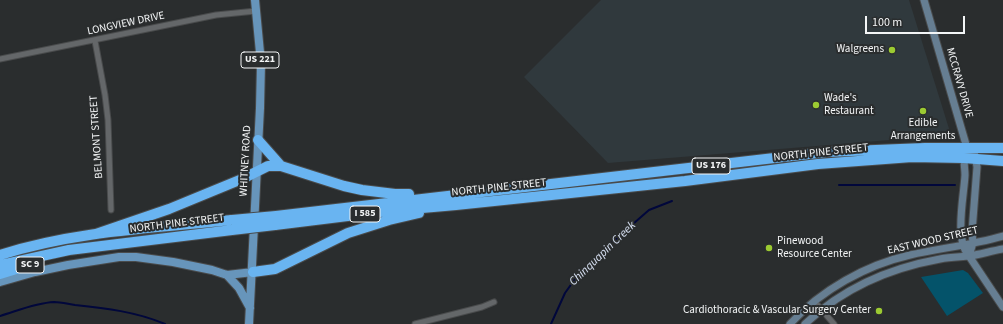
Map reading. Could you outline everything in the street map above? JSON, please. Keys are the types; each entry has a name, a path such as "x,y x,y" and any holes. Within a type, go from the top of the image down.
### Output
{"highway":[{"path":"258,140 281,166"},
{"name":"NORTH PINE STREET","path":"275,220 456,205 685,181 818,164 966,153 1003,148"},
{"name":"NORTH PINE STREET","path":"0,265 77,249 232,225 455,194 826,152 892,149 966,153 975,158 1003,161"},
{"path":"96,234 170,209 242,180 268,166 281,166 344,186 362,190 395,194 455,194"},
{"path":"252,272 275,270 329,242 368,226 456,205"},
{"name":"NORTH PINE STREET","path":"0,255 33,246 96,234 232,225"},
{"name":"SC 9","path":"0,249 33,246"},
{"name":"SC 9","path":"0,274 43,261 58,253"}],"main road":[{"name":"WHITNEY ROAD","path":"249,324 258,140 260,63 255,0"},
{"path":"0,282 99,259 119,257 136,257 173,262 212,270 227,275 252,272"},
{"path":"227,275 239,288 250,309"}],"street":[{"name":"MCCRAVY DRIVE","path":"924,0 966,153 961,225 963,246"},
{"name":"LONGVIEW DRIVE","path":"0,59 95,41 216,15 256,11"},
{"name":"BELMONT STREET","path":"95,41 108,120 111,210"},
{"path":"969,256 973,243 972,232 977,175 975,158"},
{"name":"EAST WOOD STREET","path":"790,324 815,302 844,282 882,264 909,255 963,246 1003,236"},
{"path":"963,246 965,252 1003,307"},
{"name":"EAST WOOD STREET","path":"805,324 821,309 851,290 898,269 939,259 969,256 1003,249"},
{"path":"415,324 482,307 494,302"},
{"path":"815,302 834,324"}],"shaded area":[{"path":"601,0 909,0 951,135 608,163 524,77"},
{"path":"963,270 968,273 983,293 947,316 921,277"}],"waterway":[{"name":"Chinquapin Creek","path":"839,185 955,185"},
{"name":"Chinquapin Creek","path":"551,324 565,293 575,279 593,263 610,244 649,210 672,201"},
{"name":"Chinquapin Creek","path":"0,316 33,306 57,302 121,311 143,316 165,324"}],"place":[{"name":"Walgreens","path":"892,50"},
{"name":"Wade's Restaurant","path":"816,105"},
{"name":"Edible Arrangements","path":"923,111"},
{"name":"Pinewood Resource Center","path":"769,248"},
{"name":"Cardiothoracic & Vascular Surgery Center","path":"879,311"}]}
